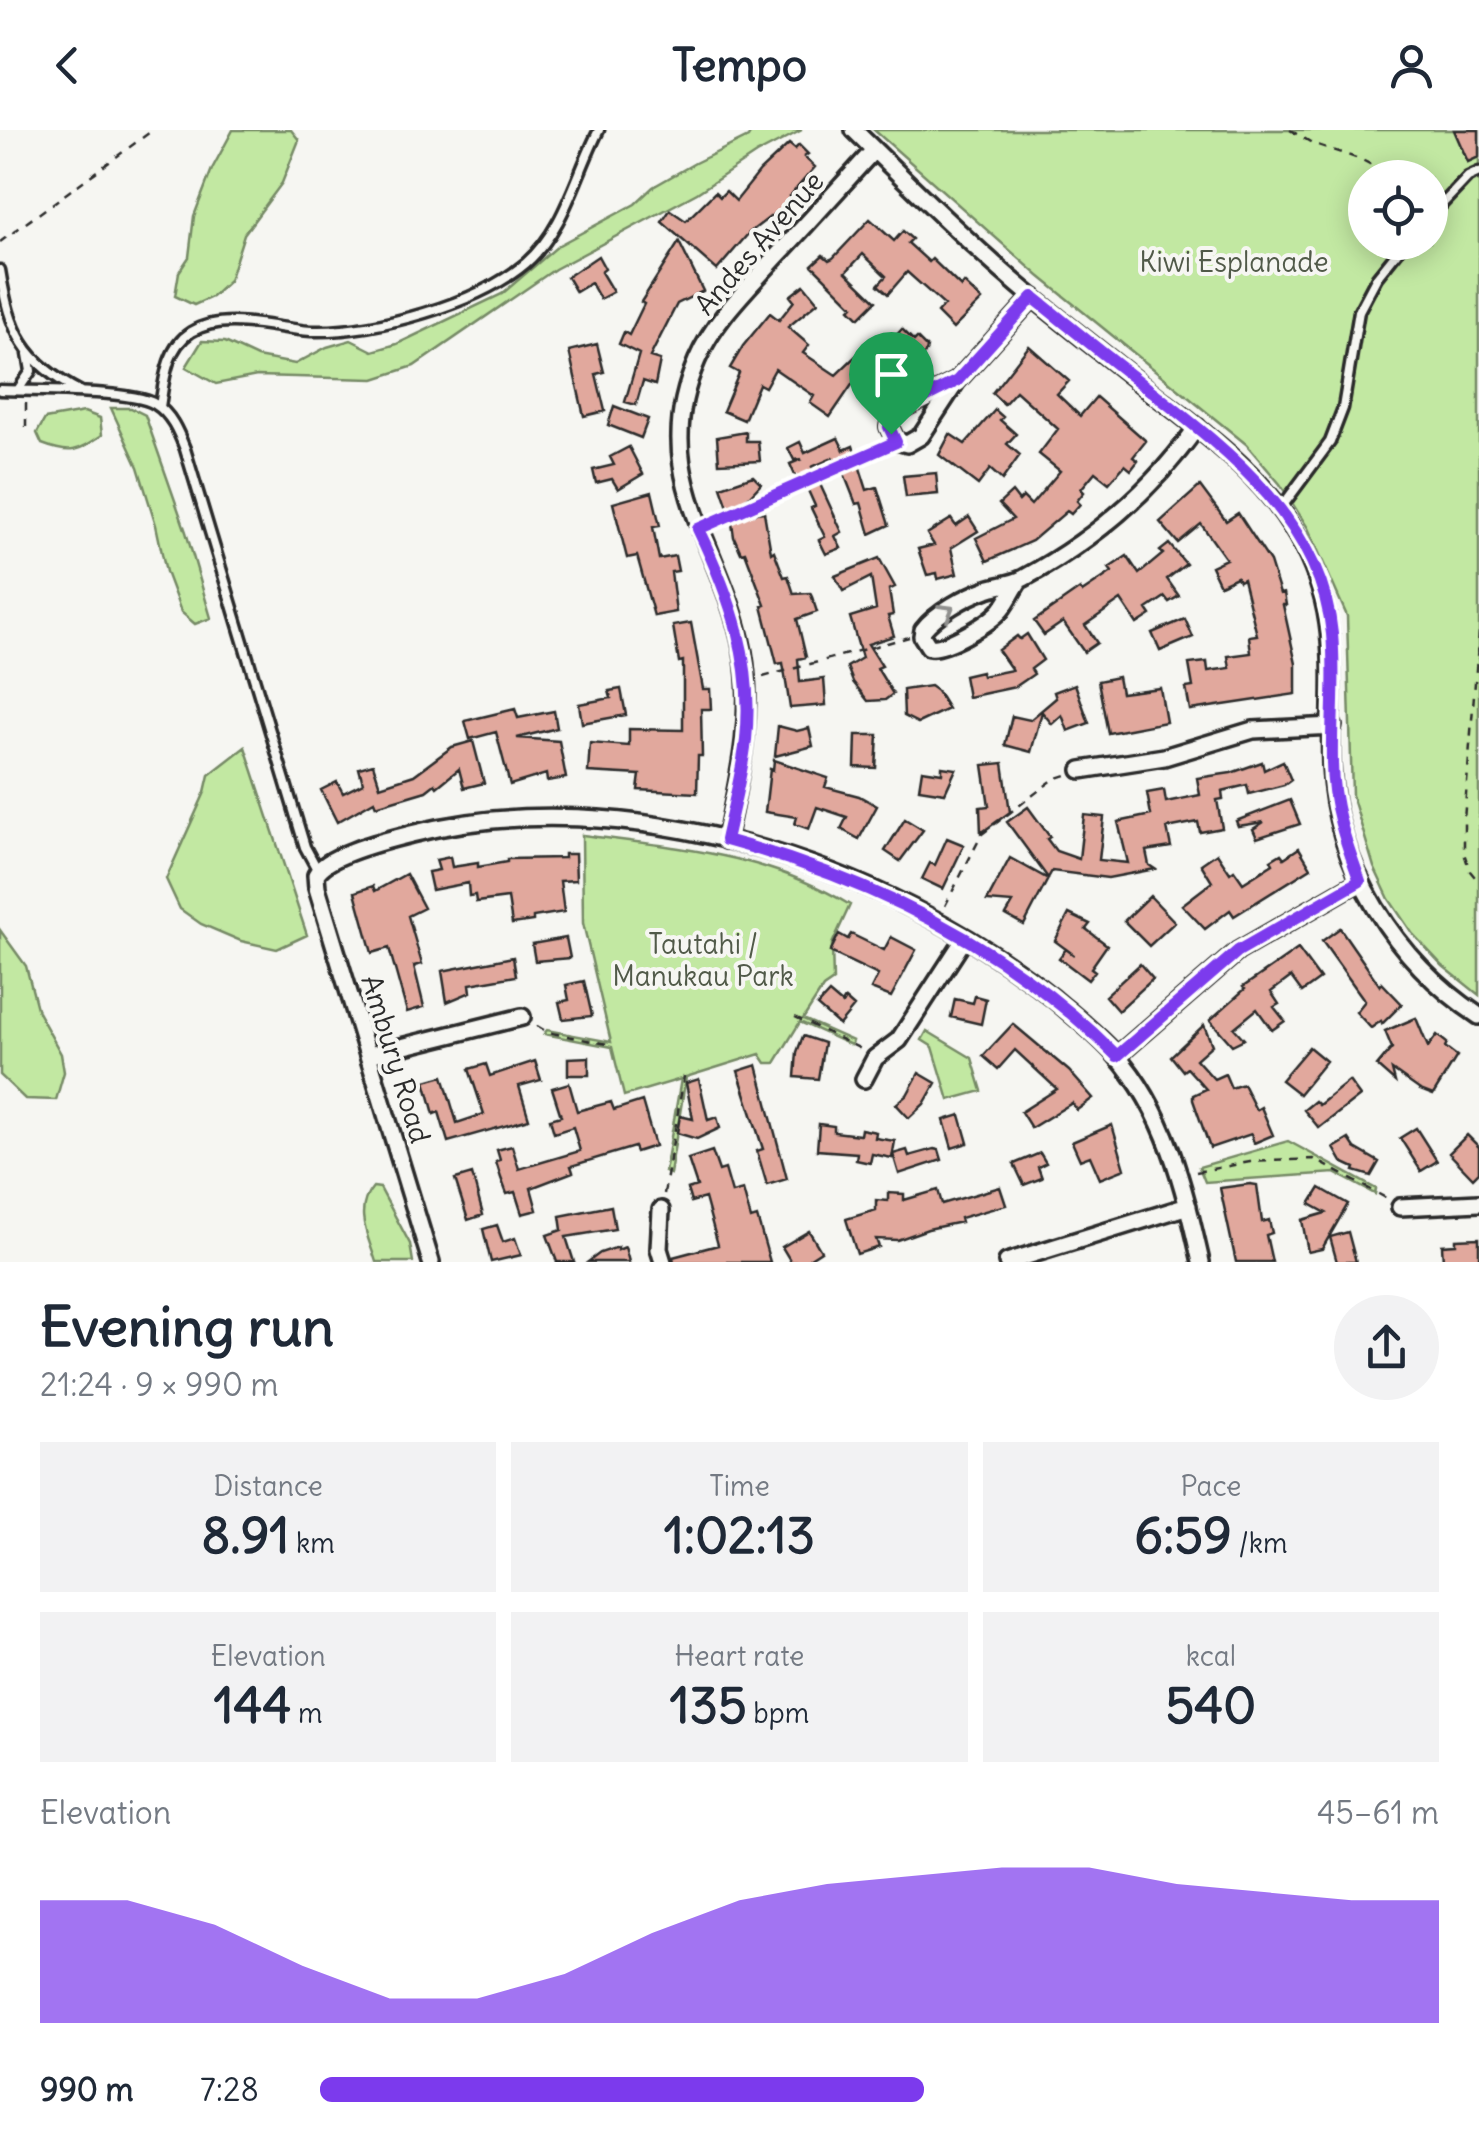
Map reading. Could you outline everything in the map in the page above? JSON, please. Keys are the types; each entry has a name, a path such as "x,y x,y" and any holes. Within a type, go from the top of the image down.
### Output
{"street":[{"path":"854,130 1033,297 1236,460 1281,509 1299,538 1325,602 1332,631 1332,766 1337,805 1360,881 1397,940 1416,962 1479,1016"},
{"name":"Andes Avenue","path":"726,840 746,742 746,678 726,586 698,529 682,466 680,425 698,357 739,298 874,150"},
{"path":"957,381 891,418 889,427 896,442 907,444 922,436 957,381 1033,297"},
{"path":"1018,581 1000,611 943,647 929,647 922,636 930,622 973,595 1018,581 1080,547 1124,512 1197,427"},
{"path":"1080,770 1164,757 1253,730 1333,726"},
{"path":"318,871 328,862 389,840 486,821 582,818 726,840 831,873 966,938 1036,985 1117,1056 1159,1119 1188,1206 1200,1262"},
{"name":"Ambury Road","path":"318,871 316,888 432,1262"},
{"path":"1117,1056 1238,951 1360,881"},
{"path":"864,1079 875,1058 899,1040 966,938"},
{"path":"369,1056 522,1017"},
{"path":"1400,1207 1479,1202"},
{"path":"1007,1262 1188,1206"},
{"path":"661,1210 659,1249 663,1262"}],"lane":[{"path":"160,407 166,370 176,346 204,326 238,323 307,331 359,328 420,314 506,277 547,242 599,130"},
{"path":"1448,198 1468,177 1479,172"},
{"path":"1281,509 1330,442 1343,408 1352,339 1365,294 1391,260"},
{"path":"0,270 9,320 27,350 51,373 85,394"},
{"path":"22,391 30,371 27,350"},
{"path":"0,390 136,396 160,407 173,423 185,448 305,847 318,871"}],"path":[{"path":"0,242 153,130"},
{"path":"1290,130 1312,143 1362,160"},
{"path":"22,391 26,427"},
{"path":"698,529 896,442"},
{"path":"746,678 840,658 923,630"},
{"path":"1479,632 1464,853 1479,882"},
{"path":"937,921 982,834 1054,779 1080,770"},
{"path":"522,1017 547,1032 612,1045"},
{"path":"795,1018 852,1043 875,1058"},
{"path":"661,1210 684,1076"},
{"path":"1196,1172 1250,1162 1314,1159 1400,1207"}],"green space":[{"path":"233,130 291,130 299,140 282,183 244,234 229,281 212,297 194,305 175,296 179,272 189,257 194,216 212,169"},
{"path":"752,130 802,130 756,154 697,193 555,269 414,366 374,379 257,376 216,384 186,367 202,341 225,342 257,357 295,364 327,347 351,340 373,351 397,344 502,294 559,245 635,204 653,187 695,163 748,137"},
{"name":"Kiwi Esplanade","path":"874,130 1479,130 1479,995 1443,966 1412,933 1374,867 1352,795 1347,616 1308,528 1280,484 1246,444 1039,276"},
{"path":"111,408 131,408 145,415 211,618 195,624 181,612 166,572 138,467"},
{"path":"84,412 100,418 102,435 74,450 42,444 37,433 45,419"},
{"path":"245,747 307,935 277,949 241,941 201,924 180,909 166,879 209,775"},
{"name":"Tautahi / Manukau Park","path":"582,835 687,849 753,863 850,905 832,944 833,981 823,988 803,1019 853,1041 851,1045 800,1022 775,1063 766,1063 760,1054 686,1077 670,1174 665,1172 681,1079 624,1096 612,1047 544,1034 547,1030 611,1042 583,923"},
{"path":"0,930 26,966 38,1012 61,1054 64,1072 56,1100 25,1099 0,1075"},
{"path":"927,1031 972,1058 982,1091 949,1100 933,1047 922,1040"},
{"path":"1288,1141 1376,1189 1375,1194 1335,1173 1205,1182 1199,1167"},
{"path":"373,1187 380,1188 410,1244 413,1262 376,1262 363,1214"}],"building":[{"path":"1454,130 1479,130 1479,157 1468,162"},
{"path":"789,144 795,149 799,145 808,154 804,157 815,167 789,197 793,200 779,216 775,213 749,233 717,270 662,222 670,210 686,221 715,192 720,197 726,191 736,201"},
{"path":"870,219 894,241 903,231 912,239 908,243 929,262 932,259 961,287 964,283 982,300 953,329 937,313 944,305 907,272 888,294 878,285 886,276 863,254 846,272 876,301 859,318 850,309 853,306 812,265 823,255 829,260 833,258"},
{"path":"679,242 703,291 677,304 650,357 660,360 655,385 643,381 636,405 625,402 639,354 619,344 624,332 629,335 644,304 641,302"},
{"path":"598,256 605,269 601,272 613,292 600,299 591,283 576,292 567,277"},
{"path":"804,285 818,302 788,327 809,345 803,353 836,375 862,350 873,361 902,329 914,341 917,338 927,348 926,352 912,367 900,355 883,371 888,376 875,389 860,373 830,417 810,403 814,396 775,369 765,387 759,384 744,420 723,411 739,373 730,368 743,346 770,313 779,320 794,301 790,296"},
{"path":"597,344 604,372 596,374 605,411 584,416 569,351"},
{"path":"1029,346 1069,381 1057,394 1080,416 1096,397 1146,441 1133,457 1138,461 1131,470 1125,465 1109,483 1095,472 1081,489 1084,492 1077,501 1080,504 1071,514 1067,511 1032,541 987,561 976,538 1013,519 999,504 1012,492 1019,501 1023,497 1031,505 1060,471 1039,454 1058,429 1016,391 1004,404 992,393"},
{"path":"614,406 648,419 641,438 608,425"},
{"path":"995,410 1016,434 1007,444 1020,455 1002,480 990,469 978,485 939,455 950,434 965,444"},
{"path":"746,432 746,441 758,441 760,461 719,463 717,437"},
{"path":"838,438 844,450 853,446 867,490 877,487 889,525 870,534 861,503 856,504 841,466 837,468 833,458 812,467 842,532 835,536 841,548 826,554 819,540 825,537 811,508 815,506 802,477 797,480 790,464 802,459 794,460 788,448 800,442 805,453"},
{"path":"629,447 643,474 618,489 612,479 596,483 593,470 614,465 610,457"},
{"path":"936,473 938,494 906,497 903,476"},
{"path":"753,476 761,484 731,516 721,487"},
{"path":"1200,486 1226,521 1238,513 1270,562 1280,594 1284,593 1296,664 1296,694 1190,710 1186,688 1193,687 1189,664 1207,662 1208,671 1230,668 1228,656 1251,653 1249,636 1257,635 1243,579 1239,581 1237,577 1220,585 1211,566 1226,559 1201,524 1178,543 1160,522"},
{"path":"652,492 660,526 653,527 659,559 675,556 678,571 671,572 676,612 654,616 637,556 627,558 613,503"},
{"path":"764,512 771,553 774,551 794,594 810,593 817,612 797,619 806,657 798,659 800,682 824,679 826,705 790,708 783,663 777,664 762,606 765,605 745,552 741,553 734,537 731,516"},
{"path":"969,517 978,531 951,548 957,574 938,579 937,573 927,575 918,549 934,545 927,534 951,519 956,526"},
{"path":"1169,544 1186,564 1167,579 1179,596 1169,602 1165,597 1147,609 1151,615 1137,624 1121,600 1085,625 1097,643 1084,652 1063,622 1044,635 1034,621 1112,572 1109,568 1127,556 1139,574"},
{"path":"879,558 895,587 889,590 893,615 888,616 894,636 868,644 893,694 885,700 868,701 847,667 862,658 850,617 876,609 871,577 843,591 835,576"},
{"path":"1185,619 1193,637 1160,651 1152,633"},
{"path":"691,623 703,689 710,689 711,709 701,709 702,756 698,756 697,793 638,790 640,775 588,772 590,743 629,746 629,729 683,730 683,661 679,662 673,626"},
{"path":"1027,634 1043,660 1031,669 1034,674 1015,687 968,697 964,676 1012,670 998,650 1017,636 1020,639"},
{"path":"1118,677 1121,693 1160,688 1166,722 1108,733 1098,681"},
{"path":"1075,684 1089,723 1068,731 1062,715 1052,724 1042,712 1031,752 1005,745 1012,716 1030,720 1056,698 1054,692"},
{"path":"930,686 948,709 918,723 904,716 903,690"},
{"path":"621,689 626,715 582,723 579,704 611,698 609,691"},
{"path":"515,709 518,718 554,711 557,728 517,738 559,741 566,778 547,781 546,774 510,785 496,732 470,739 465,721"},
{"path":"778,726 797,731 809,728 813,746 775,756"},
{"path":"856,735 878,735 876,768 855,767"},
{"path":"473,741 484,783 464,788 459,769 437,787 435,784 426,791 376,806 374,801 337,822 321,790 337,782 343,793 363,783 359,768 373,764 380,786 414,775 452,747"},
{"path":"774,760 828,778 825,787 859,796 877,806 859,839 841,829 847,817 817,807 809,829 795,824 797,817 765,812"},
{"path":"1283,761 1291,780 1284,785 1249,794 1247,785 1222,791 1223,799 1217,800 1222,828 1200,832 1198,822 1167,828 1171,847 1146,851 1149,865 1155,869 1108,878 1052,871 1048,878 1007,822 1028,807 1056,851 1079,859 1084,815 1104,817 1099,860 1128,863 1118,822 1151,815 1147,793 1164,790 1166,802 1200,795 1197,778 1231,773 1262,762 1264,770"},
{"path":"1003,763 1010,812 981,833 980,807 989,806 983,765"},
{"path":"942,767 956,769 945,793 919,789 922,770 942,773"},
{"path":"1290,800 1300,824 1257,838 1253,829 1264,822 1238,826 1236,821"},
{"path":"905,819 923,830 900,861 885,851"},
{"path":"947,838 964,845 943,889 922,879 930,863 935,865"},
{"path":"1299,848 1311,868 1234,916 1230,910 1205,929 1182,905 1212,882 1201,864 1217,853 1230,873 1234,870 1243,883 1273,864 1271,860 1281,854 1284,858"},
{"path":"564,854 575,854 576,880 560,881 564,912 512,924 508,898 476,902 475,895 469,896 468,883 432,890 428,872 439,870 436,860 450,857 452,867 478,863 478,867 507,859 564,858"},
{"path":"1010,858 1048,879 1024,925 1006,915 1013,903 987,901"},
{"path":"406,874 424,908 408,916 422,964 414,966 424,1007 407,1012 389,948 372,953 355,892 373,886 375,891"},
{"path":"1150,896 1175,922 1149,946 1124,921"},
{"path":"1069,914 1090,924 1086,929 1107,945 1091,968 1095,971 1088,980 1059,958 1066,949 1055,941"},
{"path":"1340,928 1380,986 1382,983 1402,1004 1382,1024 1381,1021 1371,1028 1356,1012 1365,1001 1322,941"},
{"path":"839,934 848,939 851,934 884,950 891,937 916,950 891,997 871,989 878,975 830,952"},
{"path":"566,938 570,958 535,961 532,944"},
{"path":"1298,949 1320,979 1302,992 1291,977 1271,992 1279,1004 1274,1007 1285,1021 1272,1030 1257,1009 1234,1028 1244,1039 1232,1045 1210,1020 1243,987"},
{"path":"513,957 516,976 470,984 471,992 447,1002 442,971"},
{"path":"1140,964 1153,979 1118,1011 1105,996"},
{"path":"584,981 592,1016 563,1019 559,1002 569,1000 566,985"},
{"path":"829,993 842,1004 845,999 854,1007 839,1025 817,1006"},
{"path":"975,996 986,999 981,1024 951,1017 955,999 973,1003"},
{"path":"1416,1018 1428,1047 1437,1035 1457,1056 1433,1095 1392,1070 1395,1082 1377,1066 1392,1048 1385,1031"},
{"path":"1013,1024 1069,1071 1093,1098 1077,1110 1072,1103 1031,1128 1021,1112 1057,1089 1015,1050 998,1069 983,1056"},
{"path":"1204,1025 1212,1045 1196,1059 1214,1079 1225,1074 1231,1088 1243,1084 1256,1110 1261,1107 1273,1135 1254,1143 1251,1134 1210,1148 1193,1100 1193,1095 1206,1089 1171,1056"},
{"path":"803,1036 824,1043 818,1079 795,1077"},
{"path":"1309,1047 1326,1061 1299,1094 1281,1080"},
{"path":"589,1057 589,1075 568,1075 568,1058"},
{"path":"535,1061 541,1080 519,1086 529,1119 448,1142 439,1112 434,1114 425,1081 443,1076 457,1123 484,1114 469,1069 486,1064 490,1076"},
{"path":"757,1065 787,1179 767,1185 757,1151 763,1149 738,1071"},
{"path":"919,1073 936,1083 924,1104 909,1118 896,1104 907,1095"},
{"path":"699,1079 708,1120 717,1117 720,1128 697,1139 677,1133 680,1116 693,1119 686,1083"},
{"path":"1349,1081 1360,1096 1319,1128 1304,1110 1315,1101 1319,1105"},
{"path":"569,1083 577,1111 611,1102 614,1110 642,1101 655,1146 636,1152 634,1147 571,1166 573,1172 531,1188 537,1210 522,1214 515,1192 507,1194 496,1162 500,1160 497,1150 512,1146 519,1169 580,1151 573,1127 554,1133 550,1119 561,1116 552,1088"},
{"path":"960,1115 968,1143 952,1148 944,1120"},
{"path":"819,1124 834,1126 834,1132 876,1132 875,1138 895,1141 892,1158 872,1154 870,1163 856,1160 857,1153 817,1150"},
{"path":"1112,1125 1125,1169 1100,1179 1090,1156 1080,1160 1072,1142"},
{"path":"1416,1128 1437,1161 1421,1171 1400,1138"},
{"path":"1467,1135 1479,1147 1479,1172 1473,1178 1449,1153"},
{"path":"1349,1139 1355,1148 1379,1162 1371,1176 1342,1162 1334,1148"},
{"path":"907,1150 909,1156 939,1150 942,1160 899,1174 893,1154"},
{"path":"712,1151 719,1171 725,1169 732,1193 743,1190 751,1219 757,1217 770,1262 674,1262 673,1257 718,1245 705,1198 691,1202 687,1189 697,1186 688,1159"},
{"path":"1040,1153 1046,1163 1038,1167 1042,1178 1024,1185 1014,1164"},
{"path":"472,1174 483,1215 468,1220 455,1179"},
{"path":"1257,1185 1262,1222 1269,1220 1272,1233 1266,1235 1272,1262 1236,1262 1220,1188"},
{"path":"1000,1187 1006,1205 897,1240 876,1239 879,1247 857,1254 846,1219 876,1210 876,1200 888,1201 888,1193 904,1194 904,1200 938,1190 942,1204"},
{"path":"1320,1188 1348,1204 1322,1249 1308,1252 1302,1220 1326,1213 1310,1204"},
{"path":"611,1206 615,1229 566,1237 574,1262 557,1262 547,1235 562,1230 560,1216"},
{"path":"497,1225 503,1242 515,1238 521,1255 491,1262 483,1229"},
{"path":"809,1231 821,1251 804,1262 791,1262 782,1247"},
{"path":"1348,1232 1356,1262 1337,1262 1330,1237"},
{"path":"1479,1238 1479,1262 1443,1262 1442,1245 1456,1244 1456,1239"},
{"path":"625,1247 629,1262 588,1262 600,1253"}],"route":[{"path":"1033,297 1220,445 1254,477 1281,509 1315,571 1332,631 1332,766 1337,805 1360,881 1238,951 1117,1056 1036,985 937,921 831,873 726,840 746,742 746,678 726,586 698,529 880,450 896,442 891,434 891,418 898,411 957,381 1033,297"}]}
